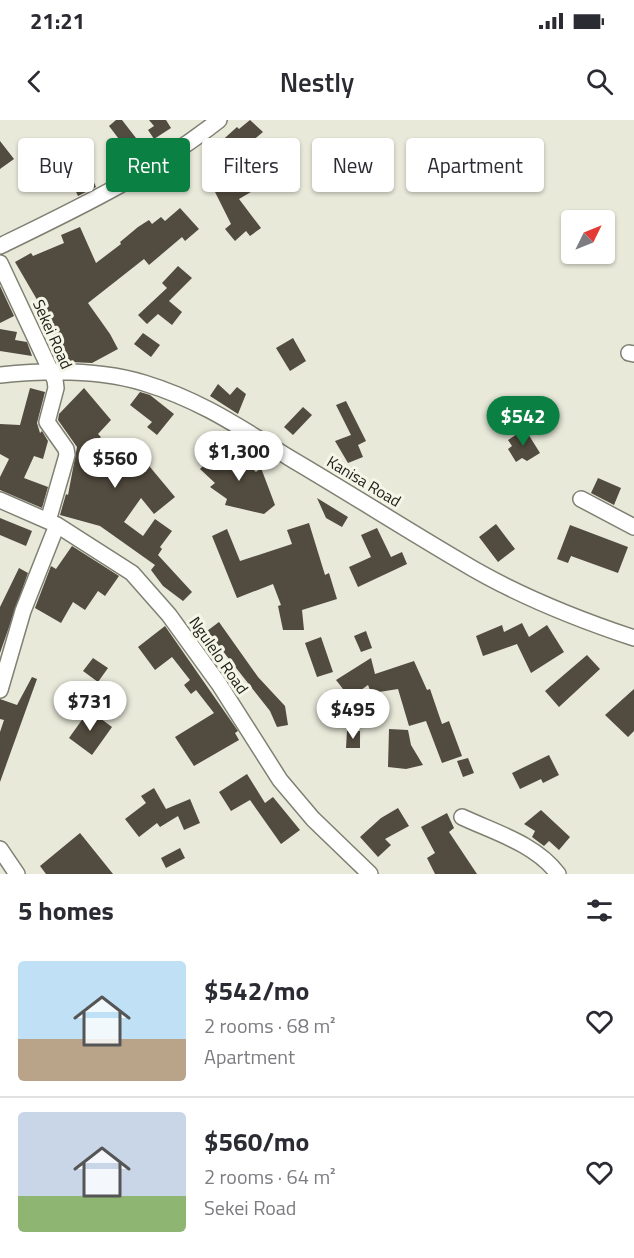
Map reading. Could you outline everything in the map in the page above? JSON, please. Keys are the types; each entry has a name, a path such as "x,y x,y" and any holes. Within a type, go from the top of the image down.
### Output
{"street":[{"path":"0,246 72,212 147,171 219,120"},
{"name":"Sekei Road","path":"0,263 28,319 56,388 47,422 67,452 52,523 0,690"},
{"name":"Kanisa Road","path":"0,375 49,371 142,382 196,401 246,429 461,562 529,597 590,623 634,638"},
{"path":"581,499 634,527"},
{"name":"Ngulelo Road","path":"0,500 52,523 132,573 169,615 219,684 280,780 313,819 370,874"},
{"path":"462,817 524,846 544,859 558,874"},
{"path":"0,849 18,874"}],"building":[{"path":"116,120 122,120 136,138 118,138 109,126"},
{"path":"149,120 166,120 171,128 153,138 148,130 154,126"},
{"path":"250,120 263,132 256,138 225,138 237,127 239,129"},
{"path":"0,141 14,159 0,169"},
{"path":"215,192 251,192 239,199 261,228 250,236 246,231 235,241 225,229 231,224"},
{"path":"180,208 199,229 185,241 182,237 149,265 144,259 88,303 118,349 92,363 70,362 38,314 43,310 15,262 31,253 33,256 64,243 61,235 80,227 96,263 121,244 120,242 138,227 149,220 152,224 161,217 165,221"},
{"path":"178,266 192,278 169,301 182,312 172,325 158,314 147,324 138,315 167,288 162,283"},
{"path":"0,286 14,316 0,323"},
{"path":"0,329 17,332 15,340 27,342 32,356 0,351"},
{"path":"143,333 160,345 151,357 134,344"},
{"path":"293,338 306,361 290,371 276,348"},
{"path":"218,384 230,395 237,387 246,394 238,414 210,396"},
{"path":"30,388 45,392 37,423 40,433 42,431 48,441 43,459 34,456 24,478 48,487 42,508 0,490 0,477 9,459 0,454 0,424 20,425"},
{"path":"84,388 111,420 98,434 101,437 83,455 108,461 130,443 175,497 154,514 141,498 124,522 143,536 155,519 172,531 160,547 162,549 158,555 192,592 183,601 163,586 151,570 155,565 100,526 60,515 66,494 68,495 77,447 58,420 59,414"},
{"path":"140,392 150,395 174,414 157,435 147,427 152,422 130,405"},
{"path":"346,401 366,441 358,445 363,457 348,463 335,441 351,435 336,405"},
{"path":"303,407 312,415 293,435 284,427"},
{"path":"525,429 540,453 527,461 522,458 516,462 508,449 512,446 508,440"},
{"path":"225,444 256,472 261,468 275,505 264,514 225,505 227,499 210,487 215,483 200,469"},
{"path":"598,478 621,488 614,505 591,493"},
{"path":"317,498 348,517 342,527 326,518"},
{"path":"0,518 32,531 26,546 0,535"},
{"path":"309,523 325,575 329,573 337,599 302,610 304,630 283,630 278,606 281,605 273,584 237,598 212,536 227,529 240,561 292,544 287,530"},
{"path":"496,524 515,549 498,562 479,537"},
{"path":"570,525 628,547 618,573 571,556 568,563 557,559"},
{"path":"377,528 391,557 402,552 407,564 358,587 349,567 371,557 361,535"},
{"path":"72,546 119,576 105,596 98,591 85,610 73,602 61,623 35,608 51,566 56,569"},
{"path":"19,568 28,573 0,653 0,607"},
{"path":"219,622 258,677 285,706 288,725 277,727 270,711 207,631"},
{"path":"522,623 529,637 547,625 564,652 531,673 517,644 483,656 476,636 502,625 504,632"},
{"path":"165,626 238,731 235,733 239,740 194,766 175,737 214,713 196,690 191,694 184,685 190,680 172,657 155,670 138,647"},
{"path":"366,631 372,648 361,652 354,636"},
{"path":"321,637 333,672 317,677 305,643"},
{"path":"587,655 600,669 559,707 545,691"},
{"path":"93,658 108,668 98,682 83,671"},
{"path":"371,658 375,674 414,661 427,690 430,689 442,724 449,721 462,756 442,763 426,721 409,726 398,689 379,692 381,703 376,705 368,685 350,698 336,680"},
{"path":"32,677 37,679 0,782 0,732 4,720 0,719 0,699 17,705"},
{"path":"634,689 634,731 628,737 605,715"},
{"path":"89,710 112,727 92,755 69,738"},
{"path":"389,729 408,730 411,745 423,765 406,769 388,767"},
{"path":"347,731 360,731 360,748 346,748"},
{"path":"549,755 559,775 543,783 541,779 520,789 512,773"},
{"path":"468,758 474,773 463,777 457,761"},
{"path":"247,774 265,803 273,797 300,830 281,844 250,800 231,811 219,792"},
{"path":"154,788 166,809 190,799 200,823 184,830 178,816 160,827 157,823 139,837 125,819 146,803 141,796"},
{"path":"398,808 409,826 385,839 391,845 378,857 360,837 381,818"},
{"path":"541,810 570,837 559,850 549,841 544,846 532,837 535,831 524,824"},
{"path":"447,813 454,828 449,832 477,874 435,874 427,858 435,853 421,827"},
{"path":"80,833 113,874 46,874 40,866"},
{"path":"180,848 185,858 166,868 161,858"}]}
